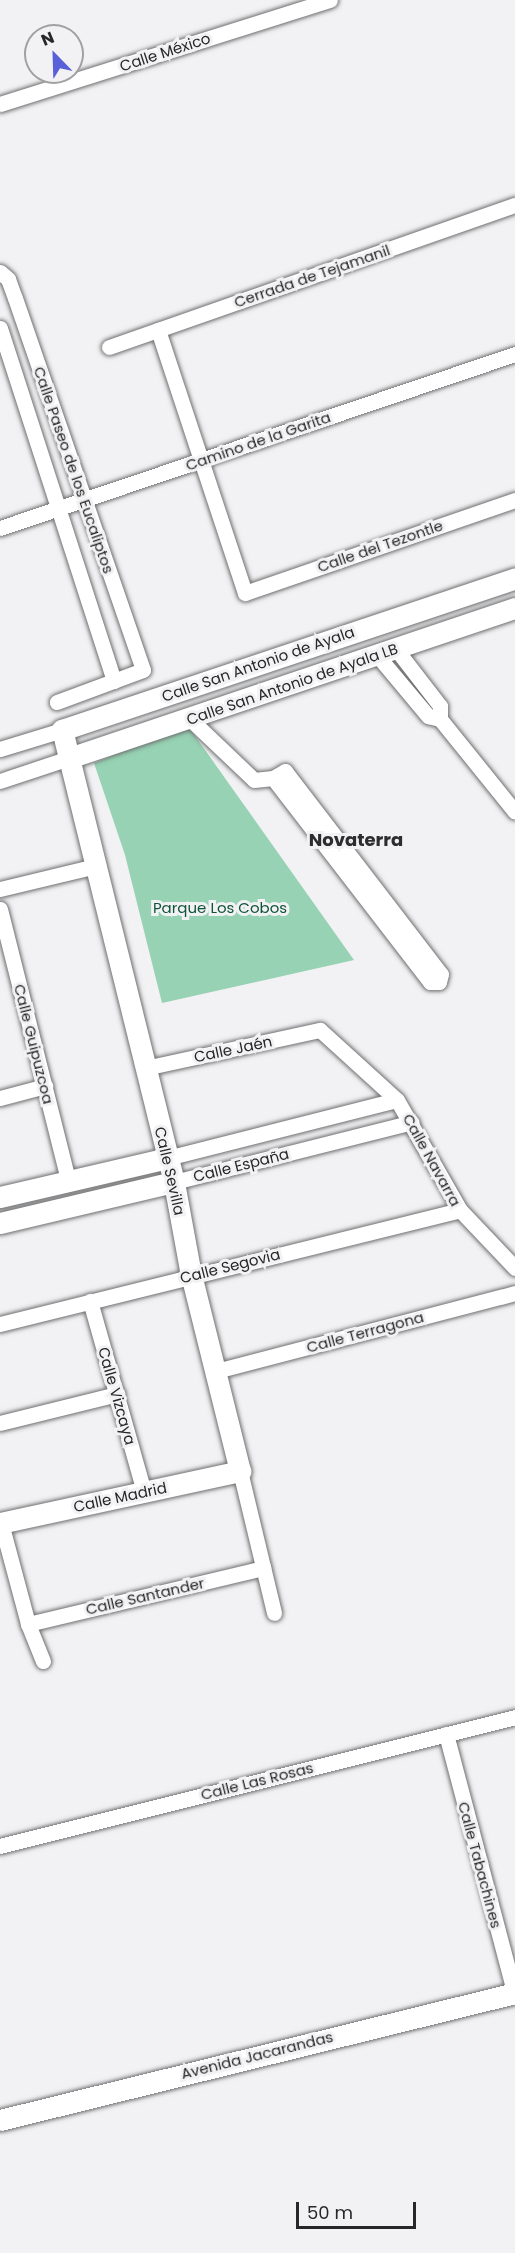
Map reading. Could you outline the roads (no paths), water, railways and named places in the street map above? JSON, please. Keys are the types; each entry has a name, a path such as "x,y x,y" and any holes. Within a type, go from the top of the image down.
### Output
{"street":[{"name":"Calle México","path":"0,104 330,0"},
{"name":"Cerrada de Tejamanil","path":"109,347 515,205"},
{"name":"Calle Paseo de los Eucaliptos","path":"0,272 7,300 85,500 143,670 114,681 0,328"},
{"path":"158,330 201,460"},
{"name":"Camino de la Garita","path":"0,528 515,354"},
{"name":"Calle del Tezontle","path":"201,460 245,593 515,500"},
{"name":"Calle San Antonio de Ayala","path":"0,749 515,578"},
{"name":"Calle San Antonio de Ayala LB","path":"69,758 515,609"},
{"path":"330,640 338,669"},
{"path":"386,652 428,716 440,719 515,812"},
{"path":"57,702 114,681"},
{"path":"190,719 254,780 273,778 285,771 327,838 372,896 441,974 439,982 430,982 372,896"},
{"name":"Calle Sevilla","path":"62,730 174,1182 191,1275 274,1613"},
{"path":"0,781 69,758"},
{"path":"0,890 96,866"},
{"name":"Calle Guipuzcoa","path":"0,909 68,1179"},
{"name":"Calle Jaén","path":"146,1068 320,1030"},
{"name":"Calle Navarra","path":"320,1030 397,1100 412,1122 460,1210 515,1268"},
{"path":"0,1098 45,1086"},
{"name":"Calle España","path":"0,1197 397,1100"},
{"name":"Calle España","path":"0,1223 412,1122"},
{"name":"Calle Segovia","path":"0,1324 460,1210"},
{"name":"Calle Terragona","path":"216,1371 515,1293"},
{"name":"Calle Vizcaya","path":"90,1301 144,1492"},
{"path":"0,1423 117,1394"},
{"name":"Calle Madrid","path":"0,1523 240,1471"},
{"path":"0,1523 28,1624 43,1661"},
{"name":"Calle Santander","path":"28,1624 263,1568"},
{"name":"Calle Las Rosas","path":"0,1846 515,1717"},
{"name":"Calle Tabachines","path":"446,1734 515,1994"},
{"name":"Avenida Jacarandas","path":"0,2120 515,1994"}],"district":[{"name":"Novaterra","path":"356,840"}],"park label":[{"name":"Parque Los Cobos","path":"220,908"}]}
